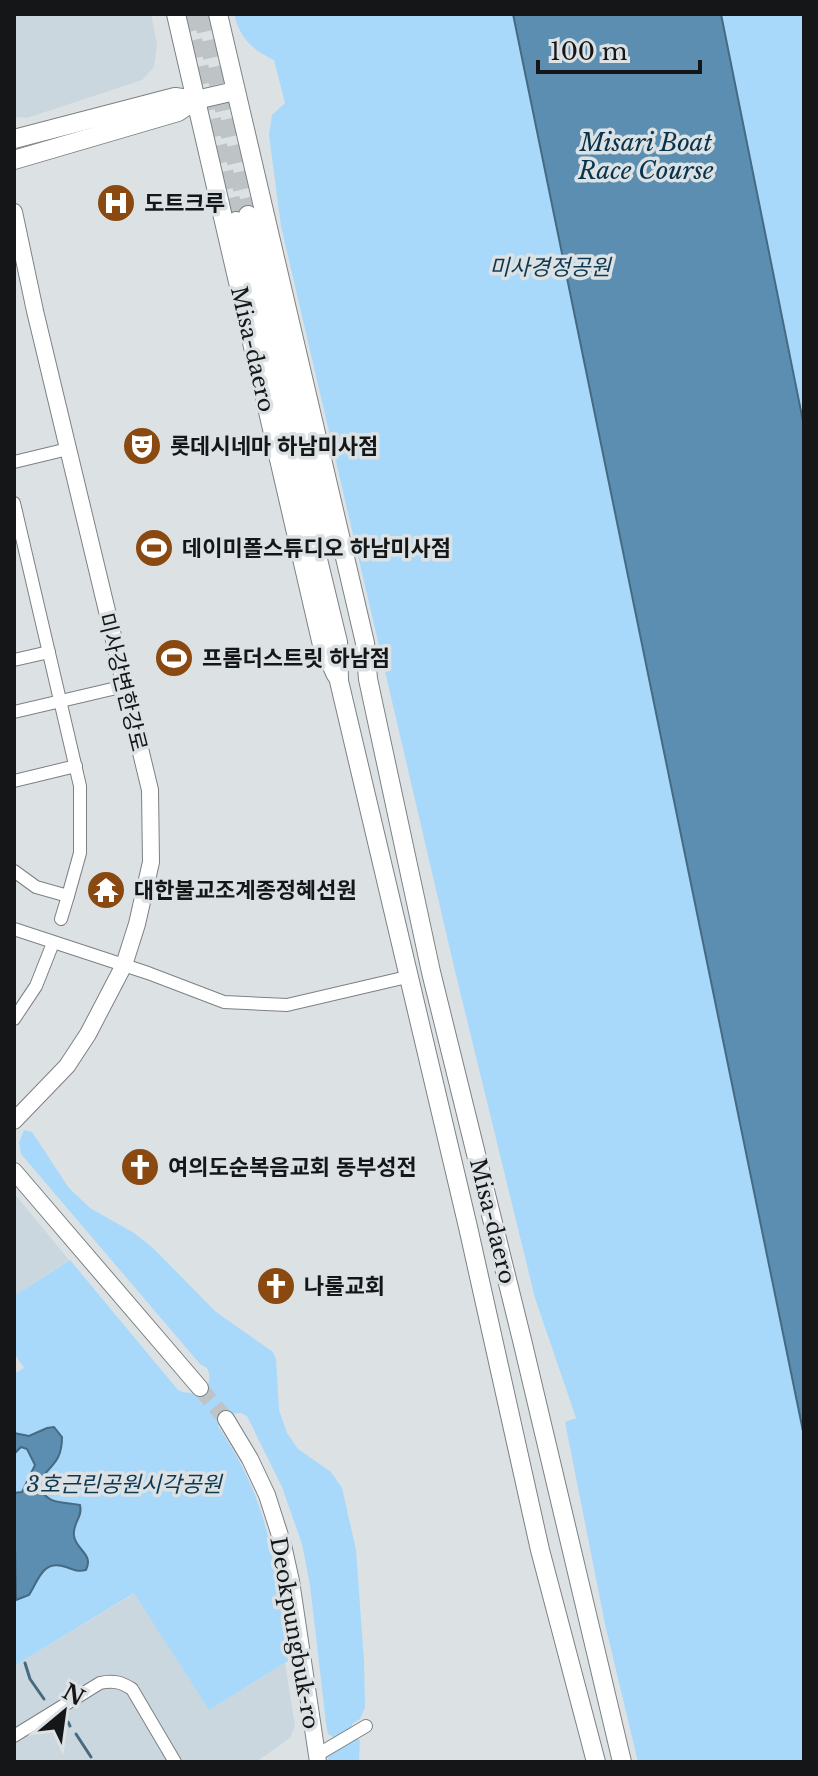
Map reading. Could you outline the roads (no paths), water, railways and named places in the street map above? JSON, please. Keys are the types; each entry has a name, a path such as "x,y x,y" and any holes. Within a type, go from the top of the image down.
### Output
{"main road":[{"name":"Misa-daero","path":"176,14 322,645 339,681"},
{"name":"Misa-daero","path":"218,14 365,643 368,679 431,972 622,1762"},
{"path":"14,160 178,112 196,100 235,91"},
{"path":"14,139 175,97 196,100"},
{"name":"Misa-daero","path":"368,679 352,640 242,218 338,642 339,681 468,1227 540,1550 596,1762"}],"street":[{"name":"미사강변한강로","path":"14,212 18,244 150,790 151,846 151,862 137,924 124,965 88,1034 67,1066 14,1121"},
{"path":"14,462 68,449"},
{"path":"15,509 76,766 82,808 80,853 61,919"},
{"path":"14,660 49,652"},
{"path":"14,712 125,686"},
{"path":"14,781 76,766"},
{"path":"14,871 36,887 68,896"},
{"path":"14,929 224,1002 287,1005 407,977"},
{"path":"14,1019 36,986 53,943"},
{"path":"14,1171 200,1388"},
{"name":"Deokpungbuk-ro","path":"226,1419 267,1495 283,1545 291,1581 313,1760"},
{"path":"14,1736 100,1683 110,1680 132,1689 175,1762"},
{"path":"313,1760 366,1726"}],"water":[{"name":"Misari Boat Race Course","path":"513,14 721,14 804,426 804,1436"},
{"path":"54,1427 62,1437 60,1453 38,1484 50,1499 80,1505 74,1536 88,1565 86,1570 81,1571 58,1565 47,1568 29,1595 16,1600 14,1493 22,1492 35,1465 27,1449 21,1447 14,1454 14,1433 29,1436"}],"waterway":[{"path":"25,1663 30,1679 44,1699"},
{"path":"68,1722 70,1726"},
{"path":"76,1734 91,1757"}],"tunnel":[{"path":"187,14 236,221"},
{"path":"202,14 248,215"},
{"path":"200,1388 226,1419"}],"place":[{"name":"도트크루","path":"116,203"},
{"name":"롯데시네마 하남미사점","path":"142,446"},
{"name":"데이미폴스튜디오 하남미사점","path":"154,548"},
{"name":"프롬더스트릿 하남점","path":"174,658"},
{"name":"대한불교조계종정혜선원","path":"106,890"},
{"name":"여의도순복음교회 동부성전","path":"140,1167"},
{"name":"나룰교회","path":"276,1286"}],"park label":[{"name":"미사경정공원","path":"550,267"},
{"name":"3호근린공원시각공원","path":"124,1484"}]}
